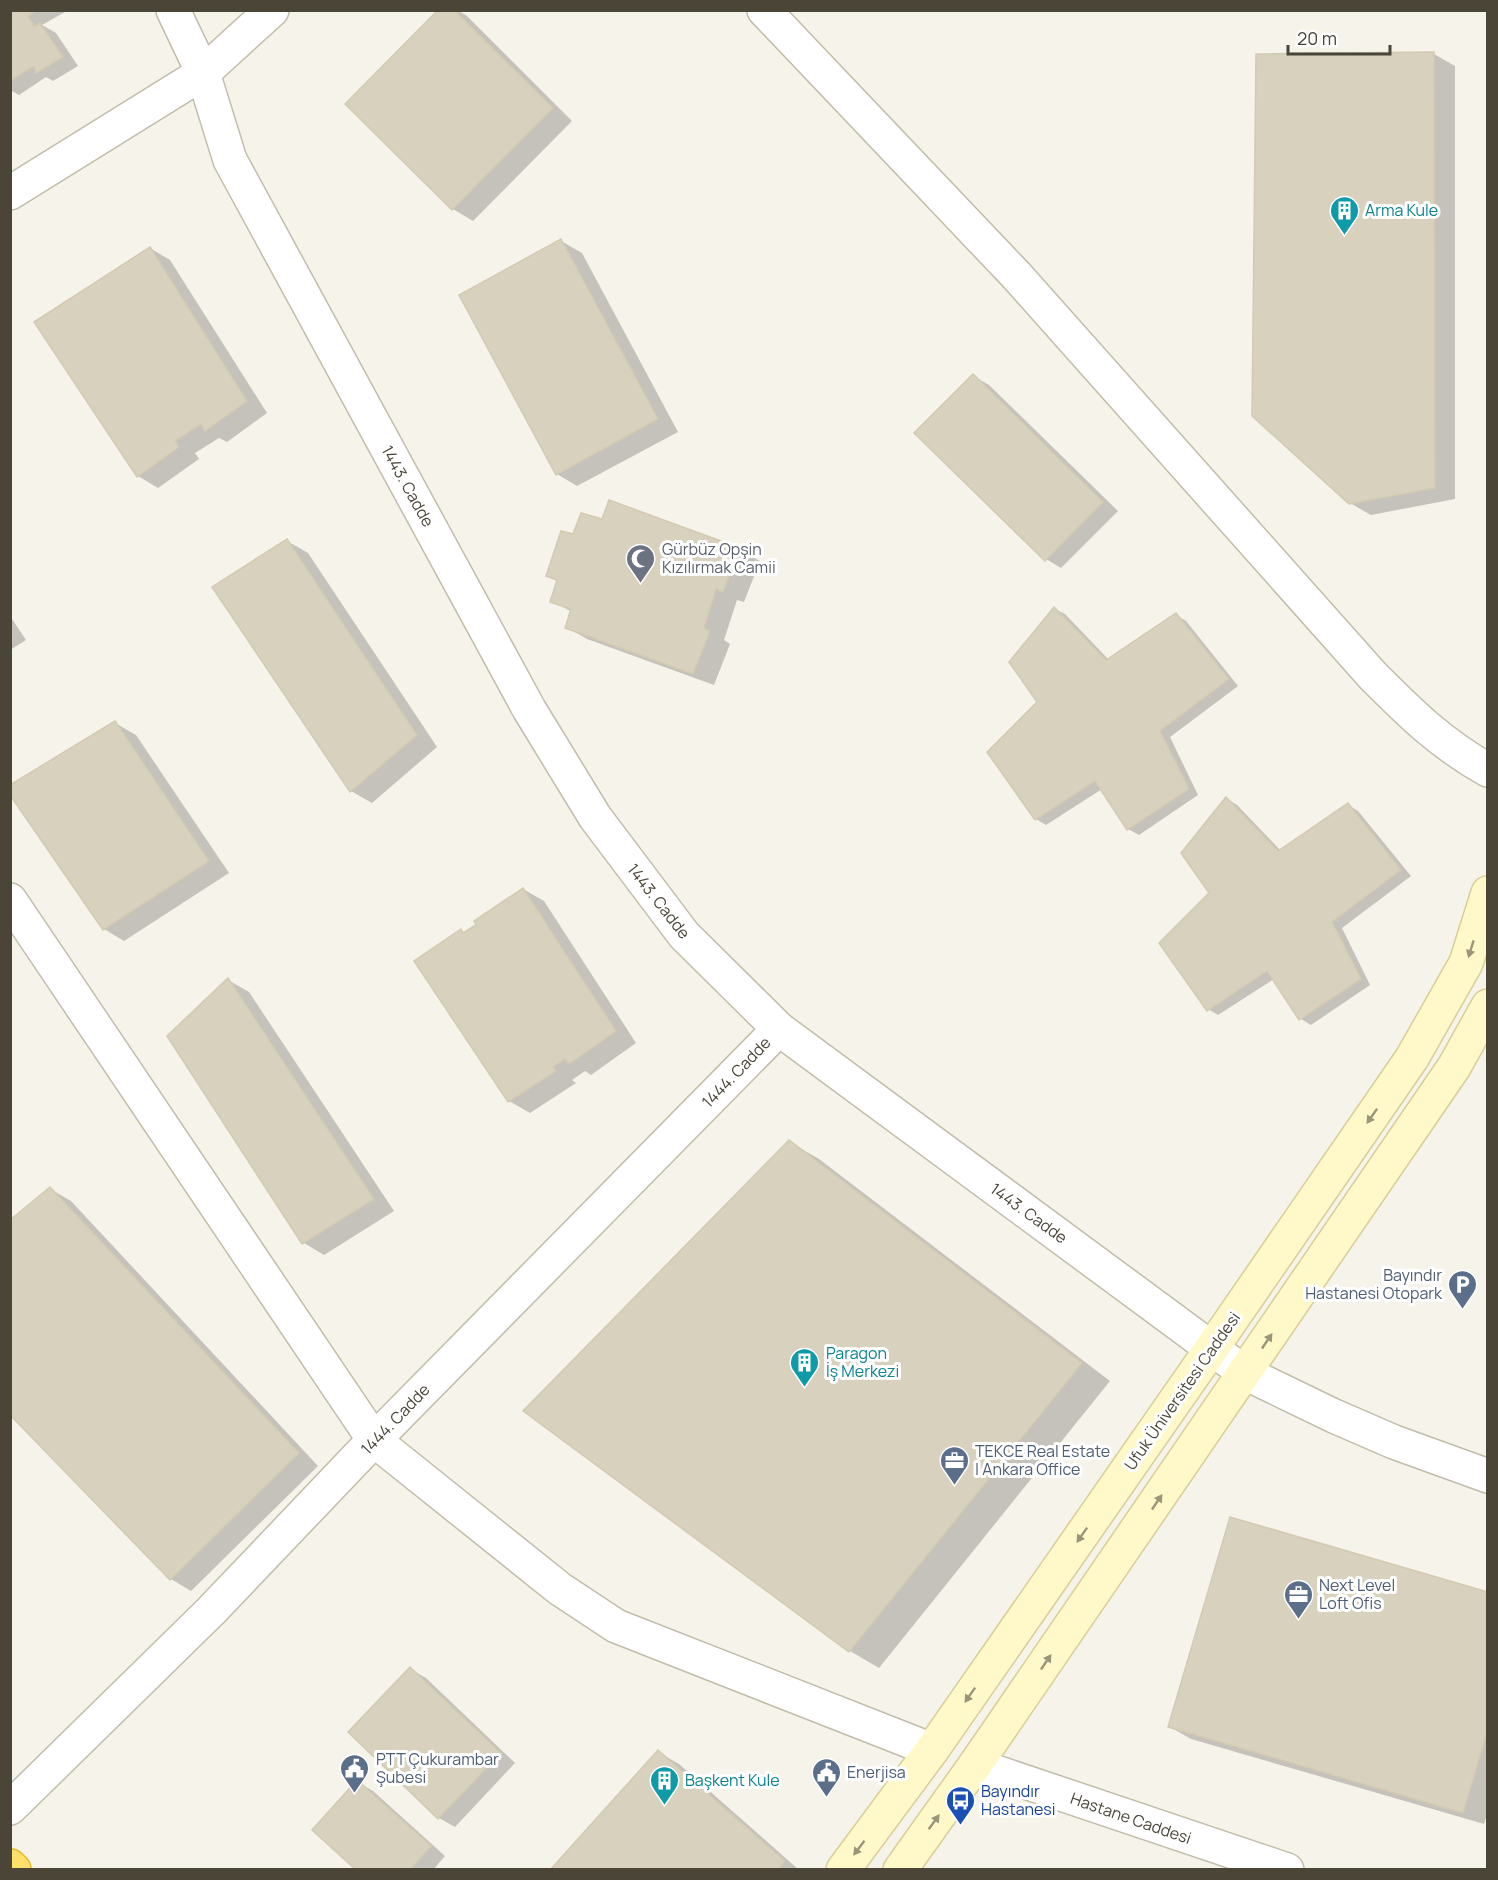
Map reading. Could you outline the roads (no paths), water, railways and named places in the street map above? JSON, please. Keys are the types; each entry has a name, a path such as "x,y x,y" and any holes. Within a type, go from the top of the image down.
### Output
{"highway":[{"path":"10,1866 14,1869"}],"main road":[{"name":"Ufuk Üniversitesi Caddesi","path":"843,1869 932,1750 1412,1058 1466,963 1488,892"},
{"path":"900,1869 975,1765 1454,1067 1488,1006"},
{"path":"932,1750 975,1765"}],"street":[{"name":"1443. Cadde","path":"173,10 203,73 230,160 529,710 595,817 684,935 780,1029 1245,1373 1394,1442 1488,1476"},
{"path":"10,194 203,73 272,10"},
{"path":"764,10 1016,275 1373,676 1422,725 1463,756 1488,770"},
{"path":"10,900 374,1440 560,1589 616,1626 932,1750"},
{"name":"1444. Cadde","path":"10,1808 211,1611 374,1440 780,1029"},
{"name":"Hastane Caddesi","path":"975,1765 1287,1869"}],"place":[{"name":"Arma Kule","path":"1344,236"},
{"name":"Gürbüz Opşin Kızılırmak Camii","path":"641,584"},
{"name":"Bayındır Hastanesi Otopark","path":"1463,1310"},
{"name":"Paragon İş Merkezi","path":"805,1388"},
{"name":"TEKCE Real Estate | Ankara Office","path":"954,1486"},
{"name":"Next Level Loft Ofis","path":"1298,1620"},
{"name":"PTT Çukurambar Şubesi","path":"355,1794"},
{"name":"Enerjisa","path":"826,1798"},
{"name":"Başkent Kule","path":"664,1806"},
{"name":"Bayındır Hastanesi","path":"960,1826"}]}
